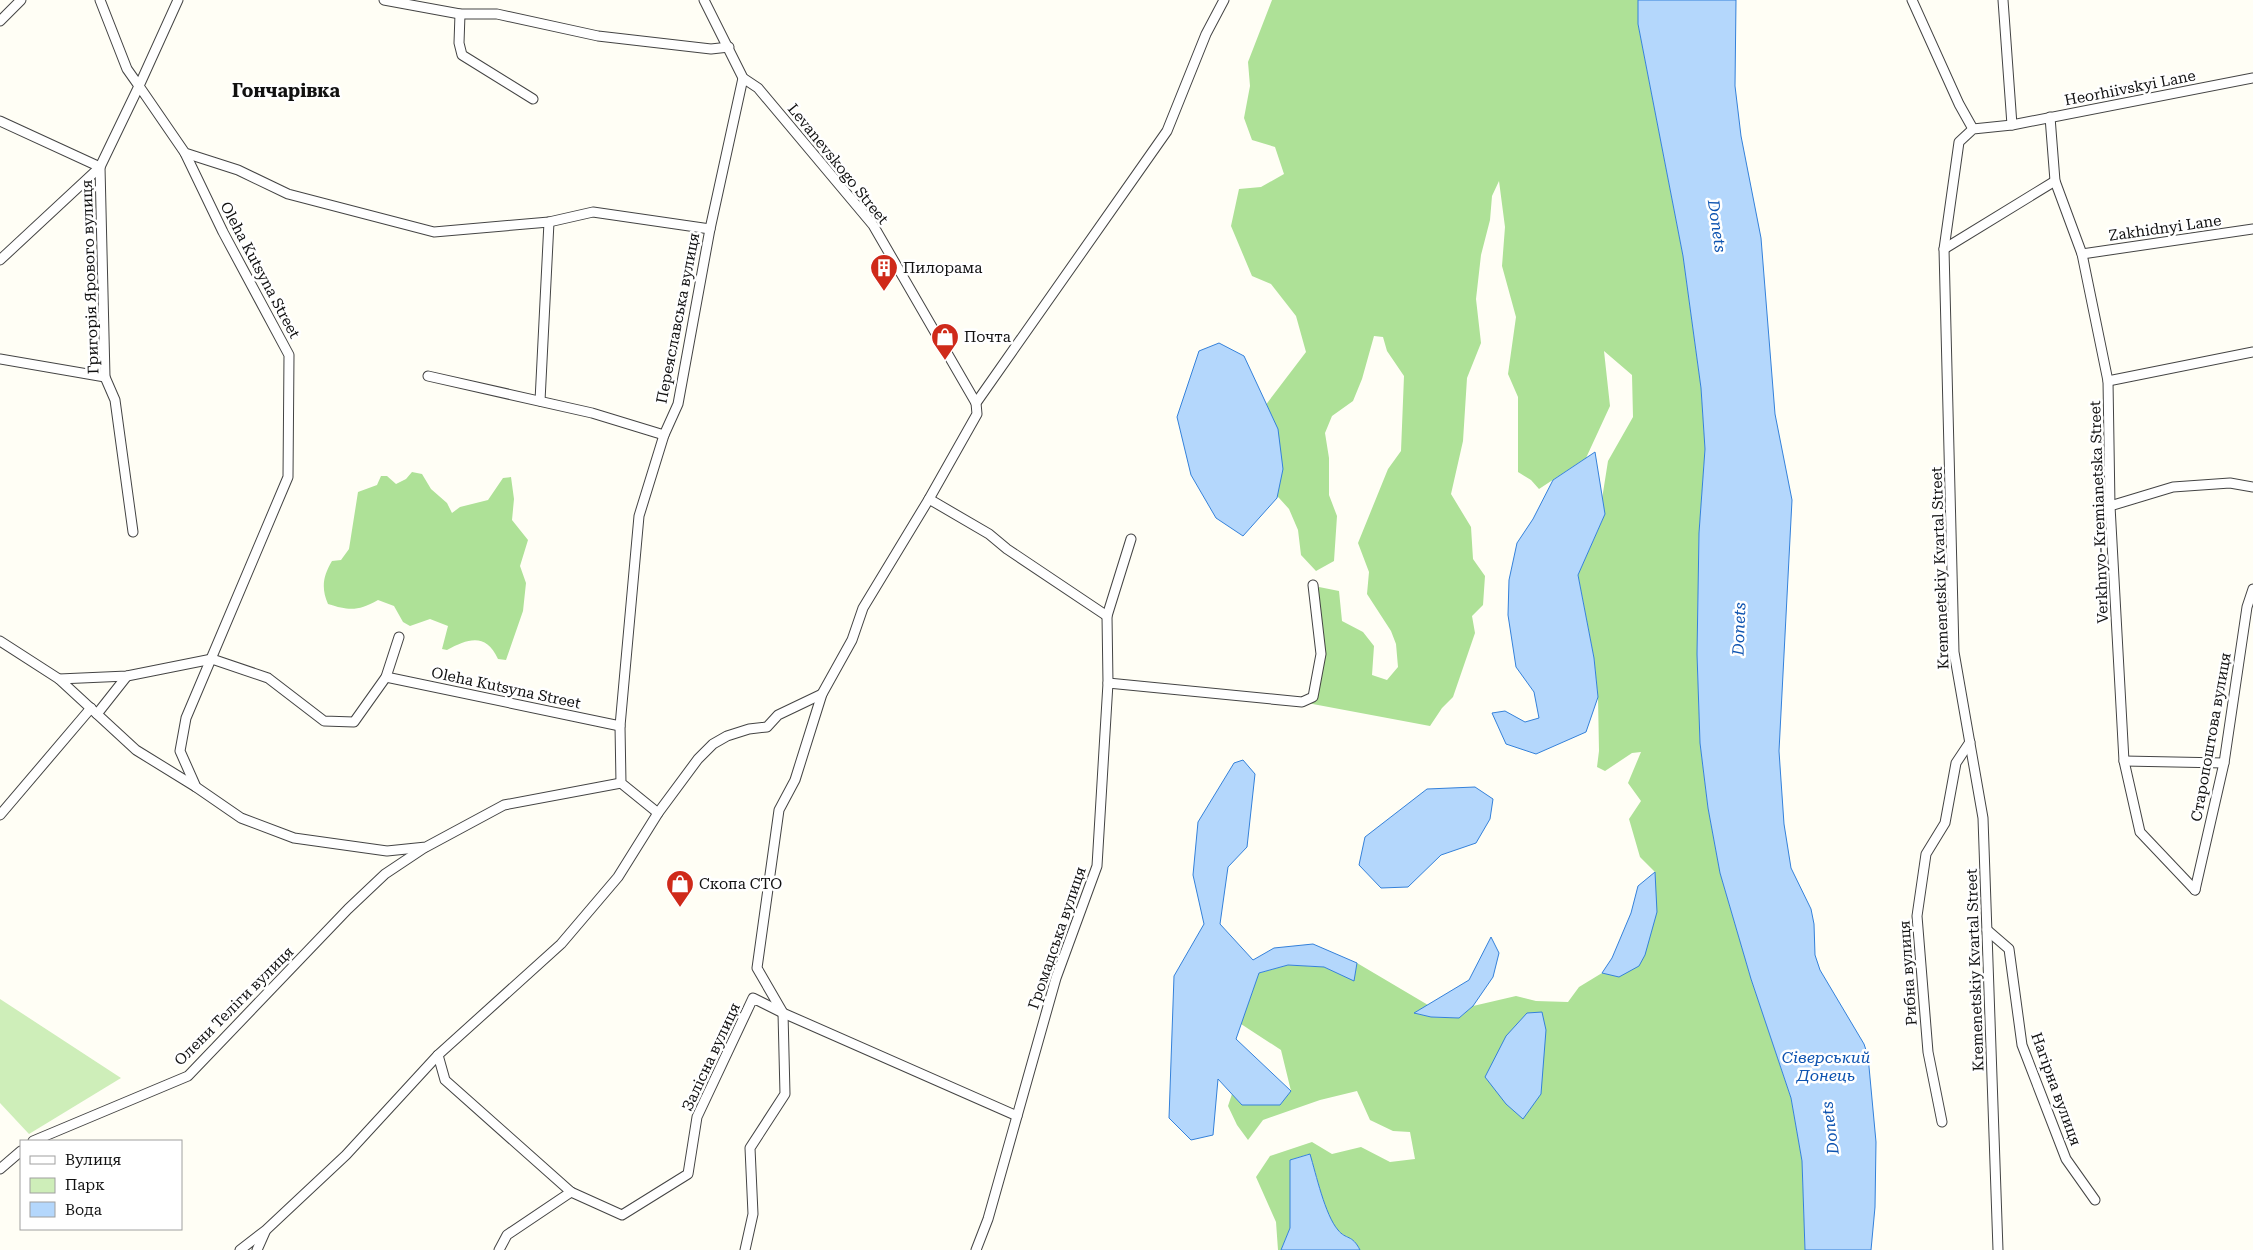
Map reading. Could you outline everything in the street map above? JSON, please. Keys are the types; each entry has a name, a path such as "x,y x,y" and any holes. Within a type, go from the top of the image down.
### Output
{"street":[{"path":"0,21 21,0"},
{"name":"Oleha Kutsyna Street","path":"100,0 127,69 185,153 223,232 289,355 288,477 186,718 180,751 196,788"},
{"path":"0,260 100,167 140,86 178,0"},
{"path":"384,0 410,3 460,14 497,14 598,36 711,49 730,48"},
{"name":"Levanevskogo Street","path":"704,0 730,48 743,78 758,88 872,225 976,403"},
{"path":"745,1250 753,1214 750,1148 785,1094 783,1013 757,968 779,810 795,780 822,694 852,640 863,608 978,414 976,403 1093,239 1167,131 1206,34 1224,0"},
{"path":"1912,0 1959,104 1973,129 2012,125 2003,0"},
{"path":"460,14 459,43 462,55 533,99"},
{"name":"Переяславська вулиця","path":"621,783 620,726 639,516 664,435 678,404 710,228 743,78"},
{"name":"Heorhiivskyi Lane","path":"2012,125 2253,78"},
{"name":"Verkhnyo-Kremianetska Street","path":"2050,117 2055,181 2082,254 2108,381 2110,506 2124,761 2140,832 2195,890"},
{"path":"0,121 100,167"},
{"name":"Kremenetskiy Kvartal Street","path":"1973,129 1959,142 1944,249 1954,652 1983,818 1998,1250"},
{"path":"185,153 238,170 288,194 434,232 549,222 593,212 710,228"},
{"name":"Григорія Ярового вулиця","path":"100,167 105,377 115,400 133,532"},
{"path":"1944,249 2055,181"},
{"path":"540,401 549,222"},
{"name":"Zakhidnyi Lane","path":"2082,254 2253,229"},
{"path":"2108,381 2253,352"},
{"path":"0,359 105,377"},
{"path":"428,376 592,413 664,435"},
{"path":"2110,506 2173,487 2230,484 2253,487"},
{"path":"929,499 989,534 1006,549 1107,616"},
{"name":"Громадська вулиця","path":"976,1250 988,1219 1056,978 1097,866 1108,684 1107,616 1131,539"},
{"path":"1108,684 1302,702 1313,697 1321,654 1313,585"},
{"name":"Старопоштова вулиця","path":"2195,890 2224,763 2247,607 2253,589"},
{"path":"59,679 128,676 212,659 268,678 324,721 354,722 386,677 399,637"},
{"name":"Олени Теліги вулиця","path":"0,641 59,679 136,750 241,818 294,838 387,851 426,847"},
{"path":"0,814 128,676"},
{"name":"Oleha Kutsyna Street","path":"386,677 620,726"},
{"path":"240,1250 266,1230 346,1154 438,1055 561,944 618,877 658,813 698,759 713,744 726,736 749,729 767,727 778,715 822,694"},
{"name":"Рибна вулиця","path":"1942,1122 1928,1052 1917,916 1926,854 1945,823 1956,763 1970,742"},
{"path":"2124,761 2224,763"},
{"path":"621,783 658,813"},
{"name":"Олени Теліги вулиця","path":"35,1140 188,1076 348,909 385,874 426,847 504,805 621,783"},
{"name":"Нагірна вулиця","path":"1987,930 2009,949 2022,1046 2066,1159 2095,1200"},
{"name":"Залісна вулиця","path":"571,1192 622,1215 688,1174 697,1117 753,998 783,1013"},
{"path":"783,1013 1017,1116"},
{"path":"438,1055 444,1080 571,1192 507,1234 499,1250"},
{"path":"0,1169 20,1152"},
{"path":"257,1250 266,1230"}],"green space":[{"path":"1272,0 1638,0 1638,24 1683,256 1701,388 1705,449 1699,533 1697,654 1700,743 1708,808 1720,873 1751,979 1791,1098 1802,1161 1805,1250 1360,1250 1352,1239 1338,1230 1328,1214 1309,1154 1290,1160 1290,1228 1281,1250 1278,1250 1276,1222 1256,1177 1270,1156 1312,1142 1332,1154 1361,1147 1390,1162 1415,1159 1410,1132 1393,1131 1370,1120 1357,1091 1320,1100 1263,1120 1248,1140 1237,1125 1228,1106 1232,1094 1242,1105 1291,1091 1281,1050 1241,1024 1259,973 1288,965 1324,967 1354,980 1357,963 1428,1005 1415,1013 1431,1017 1459,1018 1473,1006 1516,996 1536,1001 1568,1002 1579,987 1602,973 1619,976 1655,872 1640,857 1629,819 1641,801 1628,783 1641,752 1632,753 1605,771 1597,767 1599,751 1598,697 1594,658 1578,575 1605,514 1602,499 1608,461 1633,417 1632,375 1604,351 1610,406 1586,458 1539,489 1531,480 1518,472 1518,397 1508,374 1516,317 1502,266 1505,227 1499,181 1492,196 1490,220 1481,255 1476,299 1481,343 1467,378 1463,441 1451,494 1471,527 1473,559 1485,576 1483,605 1472,616 1475,633 1453,697 1442,708 1430,726 1302,702 1313,697 1321,654 1317,623 1319,587 1339,591 1342,621 1363,632 1374,646 1372,675 1387,680 1398,667 1396,644 1391,631 1367,594 1369,572 1358,543 1388,469 1401,451 1404,376 1387,351 1383,337 1374,336 1362,379 1353,401 1332,416 1325,433 1329,458 1329,495 1337,516 1334,561 1316,571 1301,555 1298,530 1289,509 1260,477 1255,419 1306,352 1296,316 1271,284 1252,276 1231,226 1239,189 1261,187 1284,174 1275,147 1252,140 1244,118 1250,86 1248,62"},
{"path":"412,472 422,474 431,489 447,503 452,513 460,507 488,500 503,478 511,477 514,499 512,520 528,540 520,566 526,583 523,611 506,660 498,659 488,645 476,640 447,650 442,649 448,626 430,619 410,626 403,622 394,606 378,600 354,609 328,604 324,593 325,577 332,561 341,560 349,549 358,492 377,485 381,476 387,476 396,484 406,479"},
{"path":"0,999 121,1078 29,1134 0,1103"}],"water":[{"path":"1638,0 1736,0 1735,86 1741,136 1761,238 1775,414 1792,500 1779,751 1784,824 1791,868 1811,909 1814,924 1815,955 1820,970 1864,1044 1868,1056 1876,1142 1875,1207 1871,1250 1805,1250 1802,1161 1791,1098 1751,979 1720,873 1708,808 1700,743 1697,654 1699,533 1705,449 1701,388 1683,256 1638,24"},
{"path":"1219,343 1244,356 1278,429 1283,469 1277,498 1243,536 1216,518 1191,475 1177,417 1199,351"},
{"path":"1595,452 1605,514 1578,575 1594,658 1598,697 1586,732 1536,754 1506,744 1492,713 1505,711 1525,722 1539,718 1534,692 1516,667 1508,615 1509,580 1517,543 1533,519 1553,480"},
{"path":"1243,760 1255,774 1247,847 1228,867 1220,924 1253,960 1274,948 1313,944 1357,963 1354,981 1324,967 1288,965 1259,973 1236,1039 1291,1091 1280,1105 1242,1105 1218,1079 1213,1135 1191,1140 1169,1118 1174,976 1204,924 1193,875 1198,822 1234,763"},
{"path":"1475,787 1493,799 1490,819 1476,843 1441,855 1408,887 1381,888 1359,865 1365,837 1427,789"},
{"path":"1655,872 1657,912 1645,955 1639,966 1619,977 1602,973 1612,958 1631,913 1638,886"},
{"path":"1491,937 1499,953 1493,977 1473,1006 1459,1018 1431,1017 1414,1013 1469,980"},
{"path":"1542,1012 1546,1030 1541,1094 1523,1119 1506,1104 1485,1077 1506,1036 1527,1013"},
{"path":"1310,1154 1321,1194 1333,1223 1341,1233 1352,1239 1360,1250 1281,1250 1290,1228 1290,1160"}],"place":[{"name":"Пилорама","path":"884,292"},
{"name":"Почта","path":"945,361"},
{"name":"Скопа СТО","path":"680,908"}],"district":[{"name":"Гончарівка","path":"286,90"}],"water label":[{"name":"Donets","path":"1717,226"},
{"name":"Donets","path":"1739,629"},
{"name":"Сіверський Донець","path":"1826,1066"},
{"name":"Donets","path":"1830,1128"}]}
